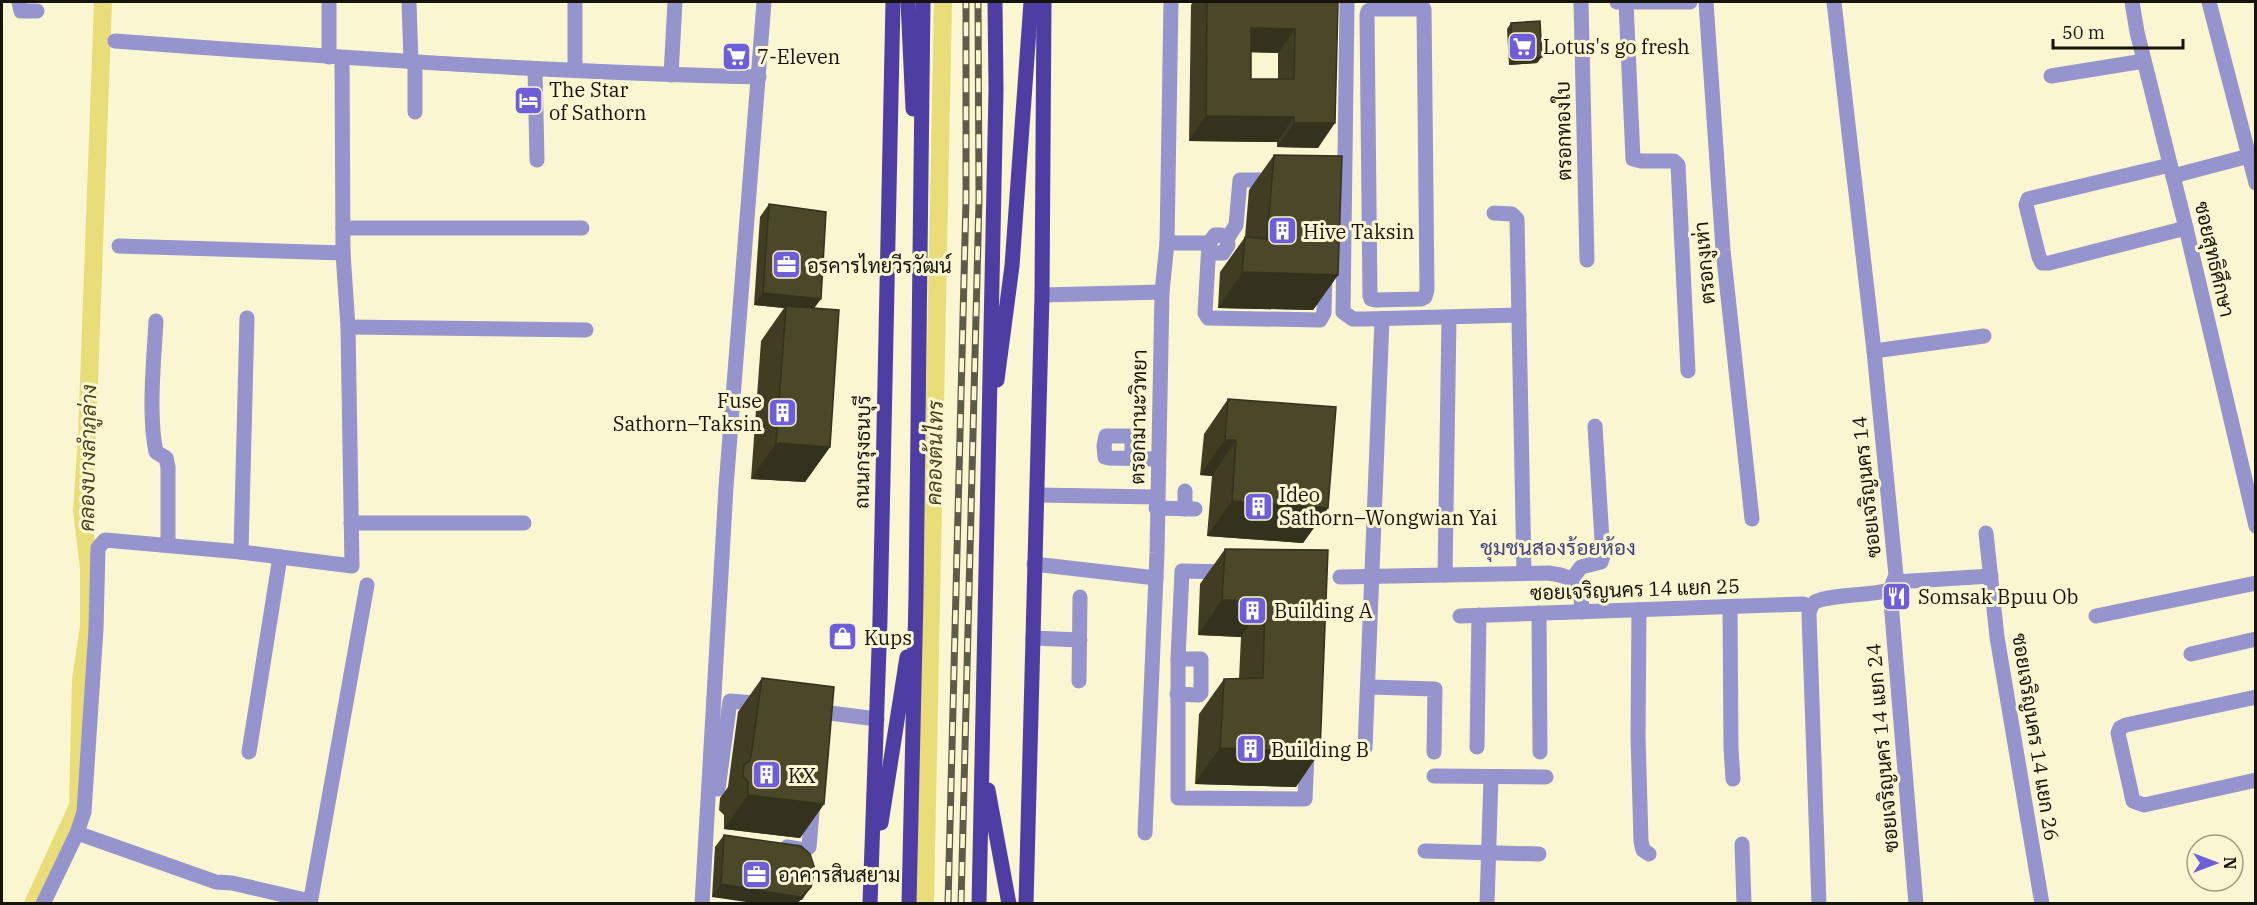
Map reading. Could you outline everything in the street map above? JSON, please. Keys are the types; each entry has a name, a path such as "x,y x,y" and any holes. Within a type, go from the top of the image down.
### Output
{"main road":[{"name":"ถนนกรุงธนบุรี","path":"870,896 877,719 892,2"},
{"path":"908,2 911,89 921,198"},
{"path":"909,903 916,596 923,2"},
{"path":"979,903 996,90 994,2"},
{"path":"988,436 1004,338 1012,266 1031,2"},
{"path":"1026,903 1042,295 1044,2"},
{"path":"870,896 916,596"},
{"path":"982,761 1009,903"}],"street":[{"path":"19,2 20,10 37,11"},
{"path":"43,903 77,833 84,812 96,629 98,548 105,540 280,556 352,566 348,327 336,58 328,2"},
{"path":"409,2 415,112"},
{"path":"575,2 575,70"},
{"path":"671,75 675,2"},
{"path":"702,903 726,487 764,2"},
{"name":"ตรอกมานะวิทยา","path":"1145,833 1156,578 1162,292 1167,243 1171,2"},
{"path":"1347,2 1343,312 1353,318 1382,319 1519,315"},
{"name":"ตรอกทองใบ","path":"1581,2 1587,260"},
{"path":"1688,371 1678,165 1674,161 1637,161 1633,159 1621,2 1690,2"},
{"name":"ตรอกงูเห่า","path":"1706,2 1723,250 1752,519"},
{"name":"ซอยเจริญนคร 14","path":"1834,2 1874,351 1896,575 1892,586"},
{"name":"ซอยสุทธิศึกษา","path":"2132,2 2144,61 2256,526"},
{"path":"2209,2 2256,183"},
{"path":"1424,5 1426,296 1419,299 1373,300 1370,296 1367,13 1374,9 1424,5"},
{"path":"115,41 336,58 535,69 759,77"},
{"path":"2051,76 2144,61"},
{"path":"535,69 537,160"},
{"path":"2186,228 2042,263 2026,205 2028,199 2249,156"},
{"path":"1210,246 1215,253 1223,253 1227,248 1227,239 1236,225 1240,180 1287,180"},
{"path":"1494,213 1512,214 1516,219 1524,573"},
{"path":"343,228 582,228"},
{"path":"1167,243 1210,246"},
{"path":"119,246 343,253"},
{"path":"1210,246 1205,314 1206,317 1211,318 1320,320 1324,314 1325,258"},
{"path":"1042,295 1162,292"},
{"path":"241,552 247,318"},
{"path":"1445,575 1449,318"},
{"path":"1365,748 1374,576 1382,319"},
{"path":"156,321 153,384 154,433 156,452 166,458 168,467 168,545"},
{"path":"348,327 586,330"},
{"path":"1874,351 1984,336"},
{"path":"1572,579 1581,567 1601,562 1603,556 1595,426"},
{"path":"1132,458 1157,459"},
{"path":"1037,495 1157,502 1190,509 1185,491"},
{"path":"351,523 524,523"},
{"name":"ซอยเจริญนคร 14 แยก 26","path":"1986,533 1997,637 2042,903"},
{"path":"249,752 280,556"},
{"path":"1034,564 1156,578"},
{"path":"1241,573 1182,572 1177,694 1178,798 1305,799 1307,740"},
{"path":"1340,577 1549,573 1568,576 1572,579 1581,597 1582,612"},
{"path":"1819,903 1810,607 1813,603 1824,600 1892,586 1991,576"},
{"path":"2096,616 2256,583"},
{"path":"77,833 216,882 232,883 310,902 367,585"},
{"name":"ซอยเจริญนคร 14 แยก 24","path":"1892,586 1916,903"},
{"path":"1079,681 1080,597"},
{"name":"ซอยเจริญนคร 14 แยก 25","path":"1460,616 1803,604 1810,607"},
{"path":"1730,606 1733,779"},
{"path":"1639,610 1638,736 1641,841 1643,850 1649,854"},
{"path":"1539,613 1540,753"},
{"path":"1477,747 1479,615"},
{"path":"1033,638 1080,640"},
{"path":"2191,654 2256,639"},
{"path":"1177,694 1199,695 1201,693 1201,659 1178,659"},
{"path":"1152,676 1178,676"},
{"path":"1369,687 1435,689 1434,752"},
{"path":"2256,697 2126,725 2120,728 2118,733 2133,801 2137,804 2144,805 2256,780"},
{"path":"718,838 714,832 728,705 734,700 777,706"},
{"path":"799,709 820,717 877,719"},
{"path":"1434,776 1546,777"},
{"path":"1487,903 1491,777"},
{"path":"773,845 805,850 809,847 814,789"},
{"path":"1742,844 1744,903"},
{"path":"1425,851 1539,854"}],"building":[{"path":"1207,2 1338,2 1335,123 1294,123 1294,117 1206,116","holes":["1251,28 1295,29 1294,79 1251,79"]},
{"name":"Lotus's go fresh","path":"1540,21 1542,57 1513,59 1511,23"},
{"path":"1274,155 1342,156 1338,275 1242,272 1245,237 1267,239"},
{"name":"อรคารไทยวีรวัฒน์","path":"769,204 826,212 821,299 763,293"},
{"path":"786,306 839,310 830,447 776,443"},
{"path":"1228,399 1336,407 1328,508 1232,501 1236,440 1225,440"},
{"path":"1225,549 1328,550 1320,752 1220,748 1224,679 1263,678 1265,601 1222,600"},
{"path":"762,678 834,687 824,804 748,795 748,782 743,776 744,764 749,762 751,756"},
{"name":"อาคารสินสยาม","path":"724,835 801,846 810,854 815,869 811,887 801,897 721,884"}],"waterway":[{"name":"คลองบางลำภูล่าง","path":"33,904 78,806 81,680 89,626 89,568 82,511 87,436 103,2"},
{"name":"คลองต้นไทร","path":"925,904 943,2"}],"railway":[{"path":"948,904 966,200 966,2"},
{"path":"961,904 979,199 978,2"}],"place":[{"name":"Lotus's go fresh","path":"1522,46"},
{"name":"7-Eleven","path":"736,56"},
{"name":"The Star of Sathorn","path":"528,100"},
{"name":"Hive Taksin","path":"1282,231"},
{"name":"อรคารไทยวีรวัฒน์","path":"786,265"},
{"name":"Fuse Sathorn–Taksin","path":"783,412"},
{"name":"Ideo Sathorn–Wongwian Yai","path":"1258,506"},
{"name":"Somsak Bpuu Ob","path":"1897,596"},
{"name":"Building A","path":"1253,610"},
{"name":"Kups","path":"843,637"},
{"name":"Building B","path":"1250,749"},
{"name":"KX","path":"767,775"},
{"name":"อาคารสินสยาม","path":"757,874"}],"district":[{"name":"ชุมชนสองร้อยห้อง","path":"1558,547"}]}
